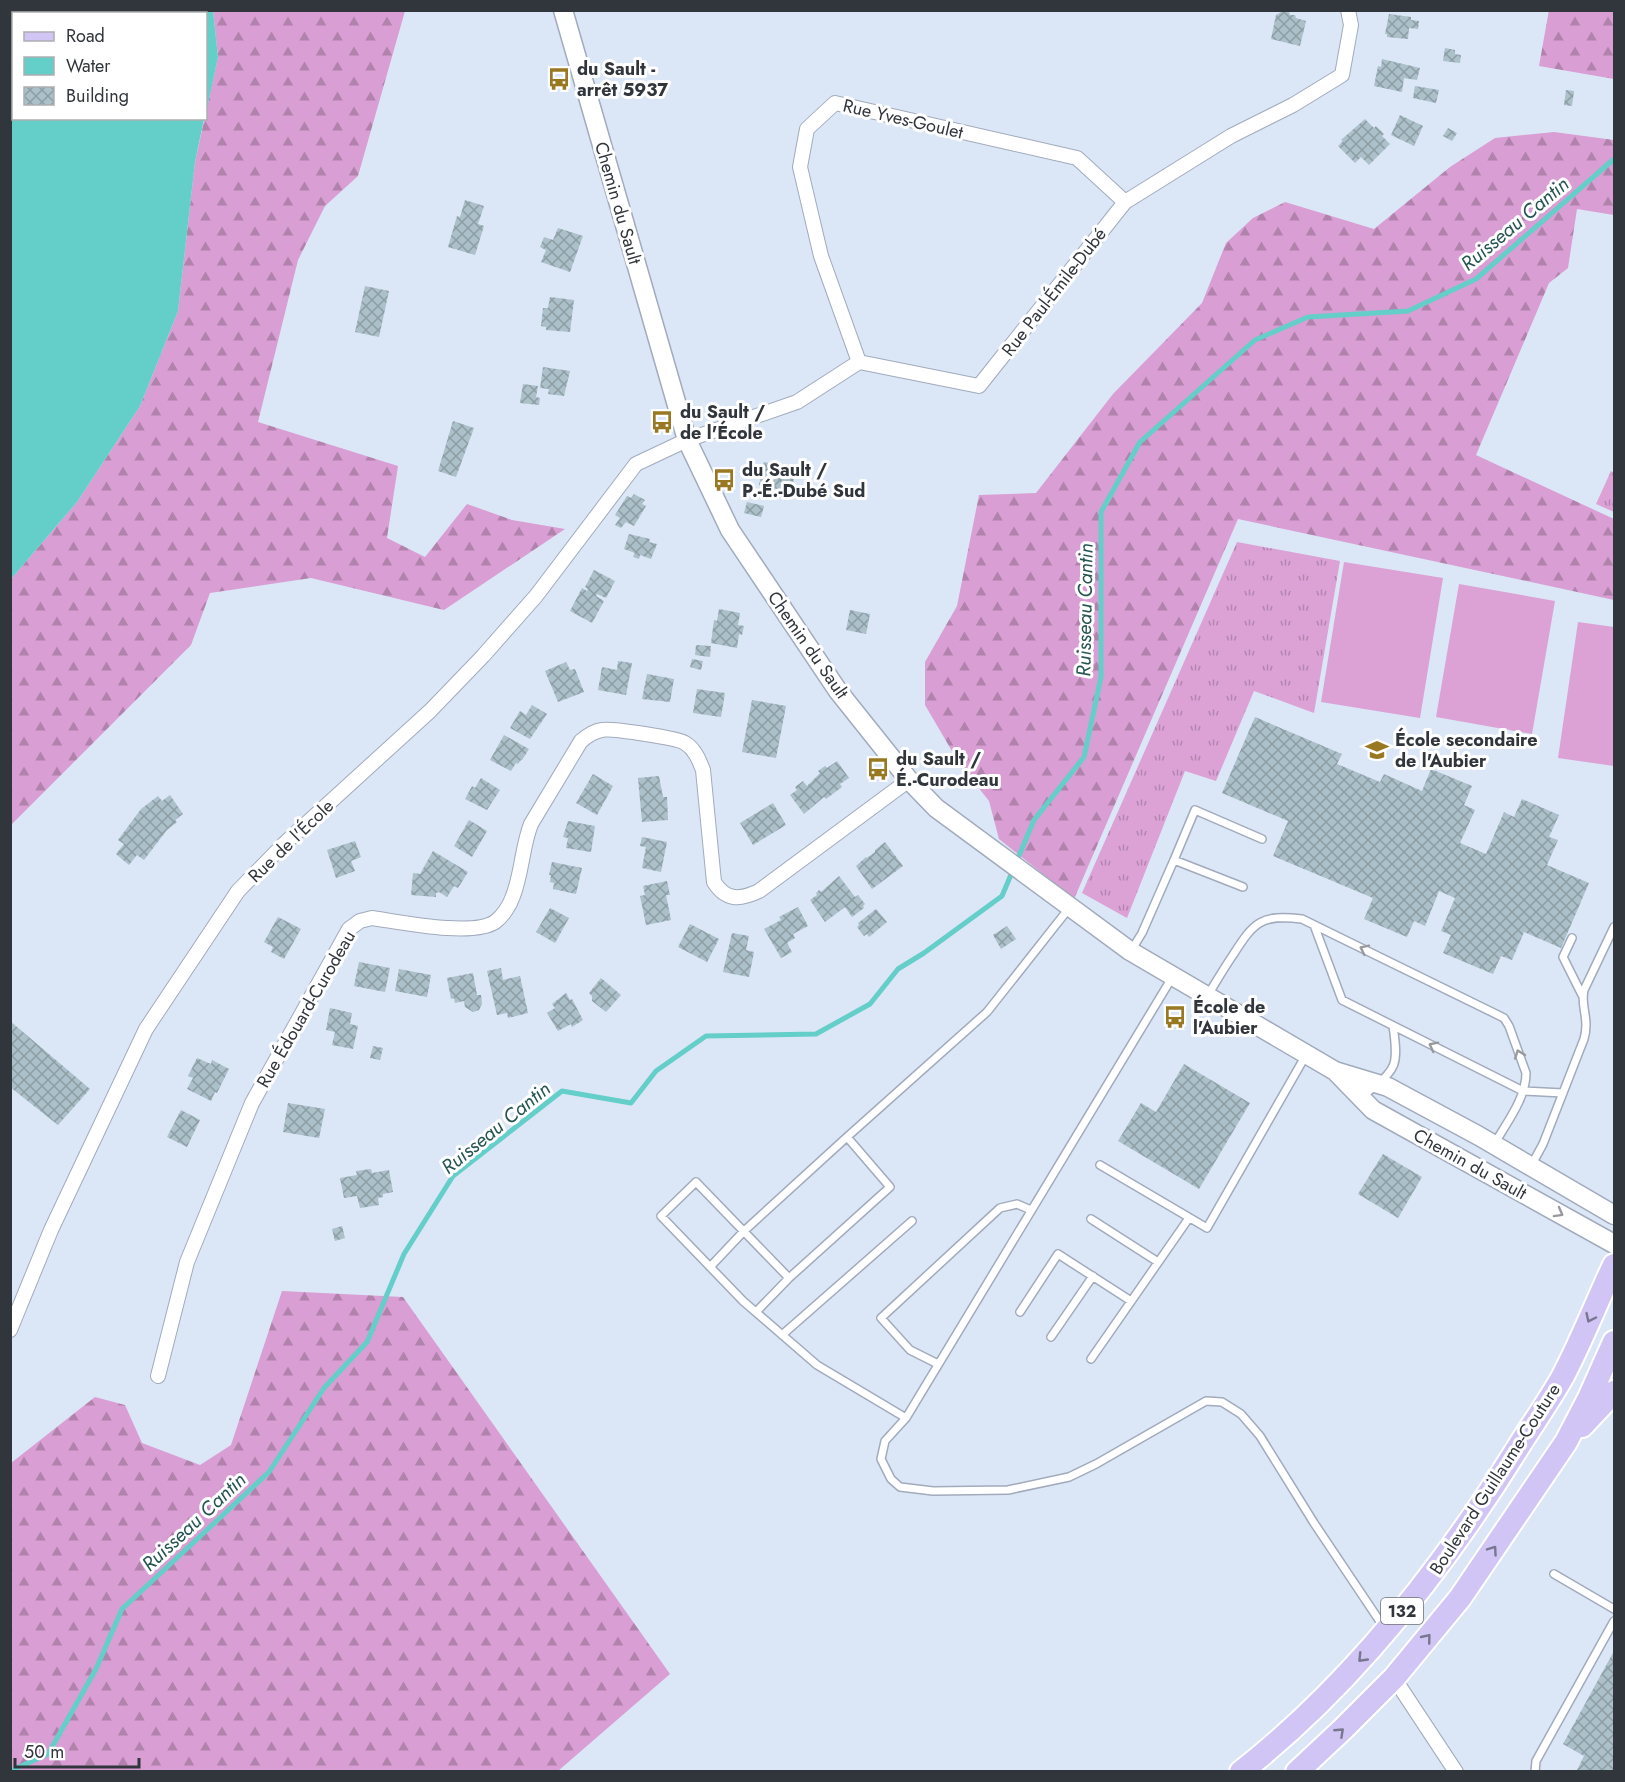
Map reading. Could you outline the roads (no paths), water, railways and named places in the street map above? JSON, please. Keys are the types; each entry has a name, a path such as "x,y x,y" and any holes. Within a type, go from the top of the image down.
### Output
{"main road":[{"name":"Boulevard Guillaume-Couture","path":"1241,1772 1318,1703 1386,1631 1435,1572 1509,1462 1563,1376 1614,1265"},
{"name":"Boulevard Guillaume-Couture","path":"1297,1772 1394,1678 1460,1598 1566,1442 1614,1342"},
{"path":"1566,1442 1596,1414 1614,1392"}],"street":[{"name":"Chemin du Sault","path":"563,10 687,440 730,530 838,691 909,780 936,808 1130,951 1335,1071 1388,1087 1614,1215"},
{"name":"Rue Paul-Émile-Dubé","path":"859,363 979,386 1125,202 1231,136 1293,105 1342,75 1351,25 1348,10"},
{"name":"Rue Yves-Goulet","path":"859,363 821,256 800,167 807,129 835,103 1077,158 1125,202"},
{"path":"687,440 797,402 859,363"},
{"name":"Rue de l'École","path":"10,1330 51,1230 146,1029 238,891 284,844 430,711 483,656 536,596 636,464 687,440"},
{"name":"Rue Édouard-Curodeau","path":"158,1376 187,1262 252,1102 349,929 360,921 372,918 461,929 480,928 495,922 508,908 514,894 531,824 581,741 590,734 602,730 672,738 686,743 698,756 703,770 714,882 720,892 734,898 749,896 759,891 909,780"},
{"name":"Chemin du Sault","path":"1335,1071 1373,1110 1614,1244"},
{"path":"1394,1678 1456,1772"}],"lane":[{"path":"1130,951 1142,933 1195,810 1262,839"},
{"path":"1174,860 1243,887"},
{"path":"710,1267 744,1231 987,1012 1070,907"},
{"path":"1207,996 1248,931 1266,919 1282,916 1302,919 1504,1018 1526,1073 1526,1081 1517,1107 1494,1145"},
{"path":"1314,925 1342,1000 1523,1091 1563,1093"},
{"path":"1582,996 1614,927"},
{"path":"1531,1166 1543,1144 1587,1030 1582,996 1563,957 1572,938"},
{"path":"1173,976 906,1418 885,1441 881,1459 891,1479 900,1487 933,1491 1008,1490 1069,1477 1206,1401 1222,1402 1241,1414 1260,1436 1314,1523 1386,1631"},
{"path":"1361,1098 1394,1067 1397,1060 1393,1026"},
{"path":"1100,1165 1207,1228 1306,1055"},
{"path":"756,1312 789,1278 890,1187 847,1137"},
{"path":"789,1278 696,1182 661,1216 756,1312 816,1365 906,1418"},
{"path":"938,1364 910,1350 881,1318 1000,1208 1017,1204 1031,1210"},
{"path":"1090,1359 1190,1218"},
{"path":"1091,1219 1158,1262"},
{"path":"782,1335 912,1221"},
{"path":"1020,1312 1058,1254 1131,1301"},
{"path":"1051,1337 1093,1276"},
{"path":"1554,1574 1614,1609"},
{"path":"1535,1772 1536,1761 1614,1621"}],"water":[{"path":"11,10 213,11 218,57 207,108 207,12 12,12 12,120 204,120 195,162 178,311 140,406 77,502 11,579"}],"waterway":[{"name":"Ruisseau Cantin","path":"10,1771 48,1754 96,1669 122,1609 269,1472 324,1388 367,1342 404,1254 453,1176 562,1091 631,1103 656,1071 706,1036 816,1034 870,1004 898,969 924,953 1002,896 1034,820 1084,757 1101,677 1101,512 1140,442 1255,340 1308,317 1408,311 1476,279 1614,159"}],"place":[{"name":"du Sault - arrêt 5937","path":"559,79"},
{"name":"du Sault / de l'École","path":"662,422"},
{"name":"du Sault / P.-É.-Dubé Sud","path":"724,480"},
{"name":"École secondaire de l'Aubier","path":"1377,750"},
{"name":"du Sault / É.-Curodeau","path":"878,769"},
{"name":"École de l'Aubier","path":"1175,1017"}]}
